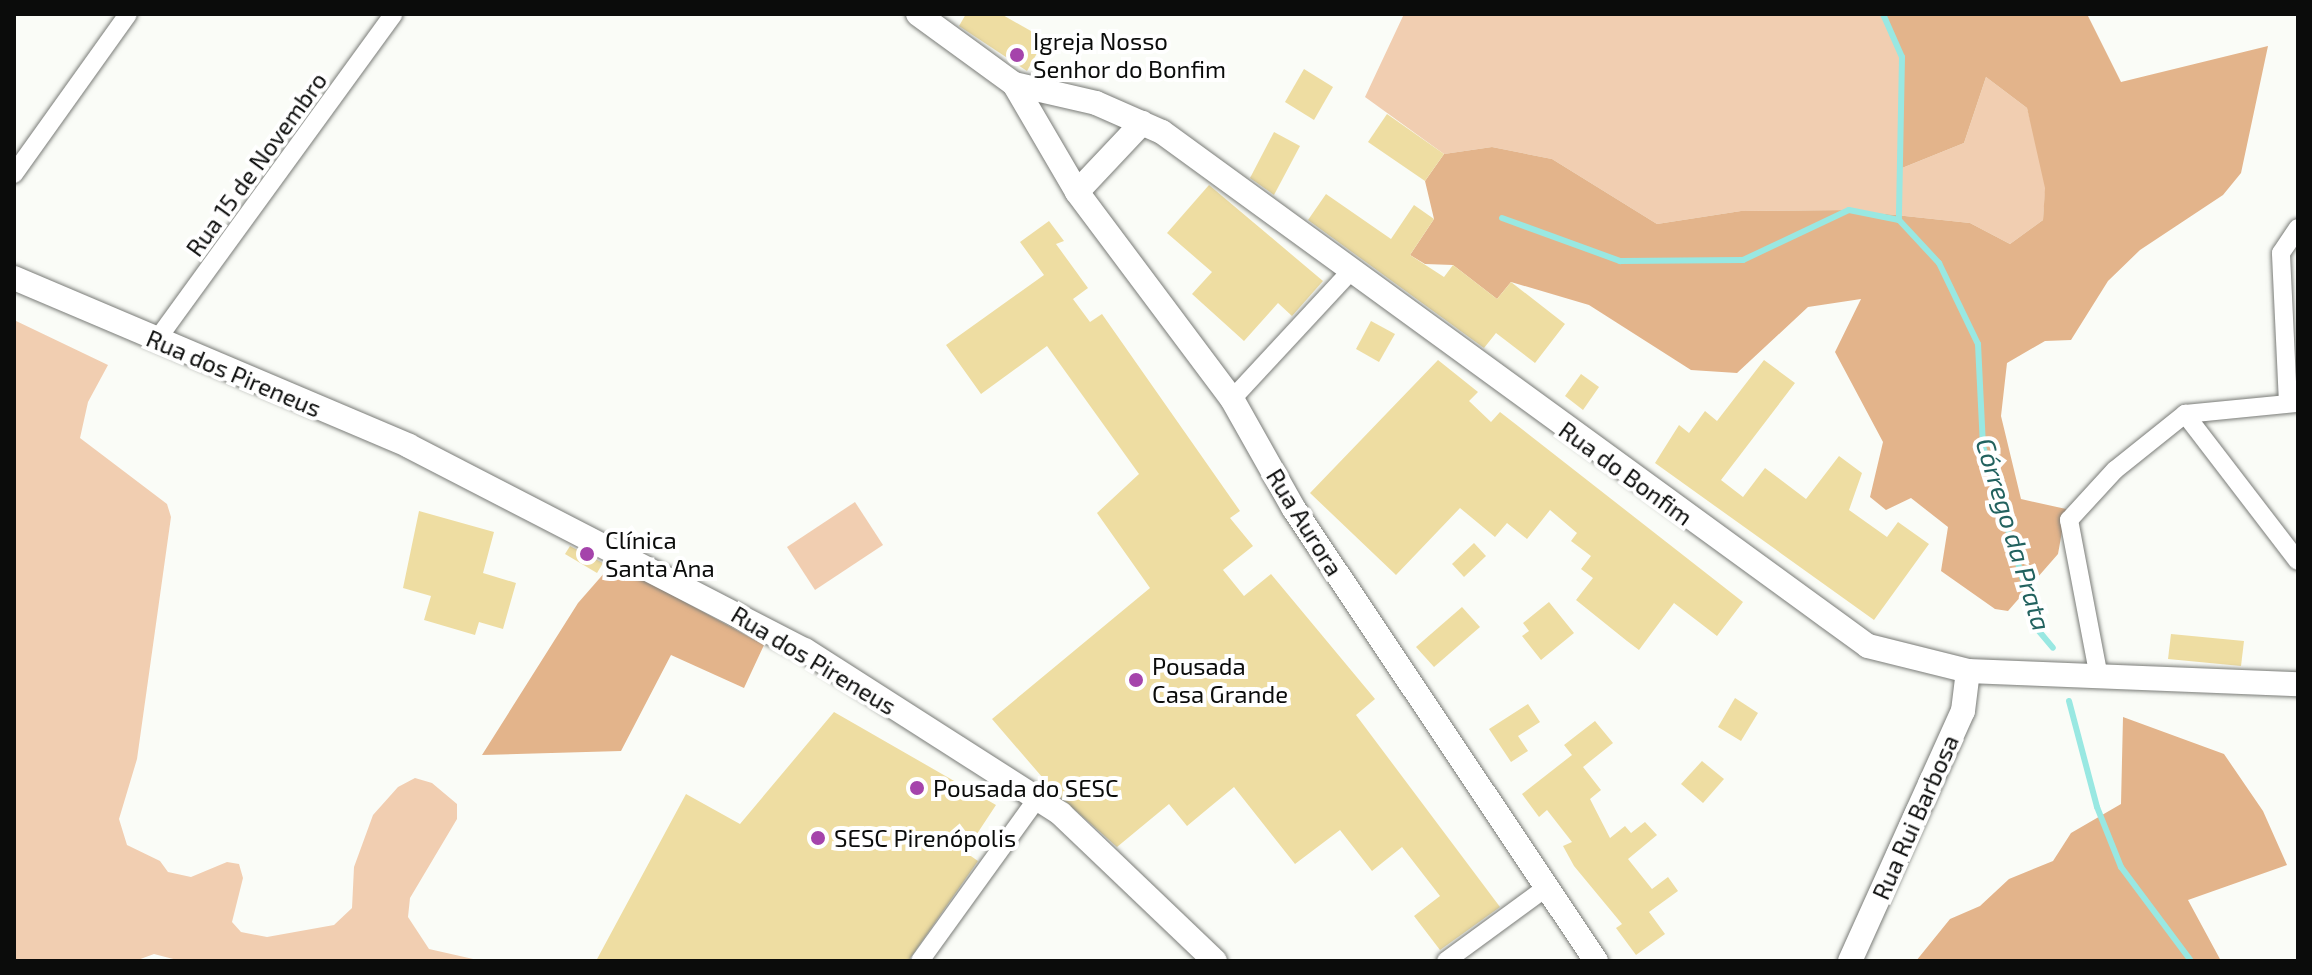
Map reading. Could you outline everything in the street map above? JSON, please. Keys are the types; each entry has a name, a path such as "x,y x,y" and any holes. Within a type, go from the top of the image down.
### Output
{"main road":[{"path":"918,14 1014,84"},
{"name":"Rua do Bonfim","path":"1014,84 1096,103 1142,123 1351,271 1827,621 1868,646 1968,671 2098,672 2298,684"},
{"name":"Rua Aurora","path":"1014,84 1077,192 1232,399 1294,509 1596,961"},
{"path":"1077,192 1142,123"},
{"name":"Rua dos Pireneus","path":"14,278 409,446 805,650 1037,799 1154,897 1215,961"},
{"name":"Rua Rui Barbosa","path":"1850,961 1963,711 1968,671"}],"street":[{"path":"14,174 128,14"},
{"name":"Rua 15 de Novembro","path":"156,341 394,14"},
{"path":"2098,672 2069,520 2115,470 2185,414 2293,403 2281,253 2298,228"},
{"path":"1232,399 1351,271"},
{"path":"2185,414 2298,561"},
{"path":"920,961 1037,799"},
{"path":"1446,961 1547,887"}],"shaded area":[{"path":"1404,14 1883,14 1902,57 1902,168 1964,143 1986,77 2027,108 2046,178 2043,220 2010,244 1970,223 1849,210 1741,211 1657,224 1552,159 1492,147 1444,154 1365,97"},
{"path":"1883,14 2087,14 2121,82 2268,46 2241,173 2223,195 2140,250 2108,281 2071,340 2045,341 2007,363 2001,416 2021,499 2066,509 2058,554 2008,611 1995,609 1941,571 1948,527 1911,498 1886,510 1870,497 1883,442 1835,352 1861,299 1808,307 1737,373 1691,370 1589,305 1511,282 1497,299 1453,265 1425,264 1410,255 1434,219 1425,181 1444,154 1492,147 1552,159 1657,224 1741,211 1849,210 1970,223 2010,244 2043,220 2045,188 2027,108 1986,77 1964,143 1902,168 1902,57"},
{"path":"14,320 108,365 88,402 80,438 167,504 171,517 137,759 119,819 127,845 160,861 168,872 191,877 227,862 239,864 243,878 232,922 241,932 267,937 334,925 352,908 354,867 373,815 398,787 415,778 432,783 457,804 457,819 410,898 408,917 429,949 482,961 181,961 154,954 135,961 14,961"},
{"path":"855,502 883,545 815,590 787,547"},
{"path":"613,563 764,645 744,688 671,655 621,751 482,755 578,603"},
{"path":"2123,717 2224,754 2263,811 2287,865 2188,900 2221,961 1916,961 1950,919 1980,906 2009,879 2053,861 2071,833 2121,804"}],"building":[{"name":"Igreja Nosso Senhor do Bonfim","path":"966,14 1001,14 1045,39 1027,71 959,26"},
{"path":"1304,69 1333,87 1314,120 1285,102"},
{"path":"1387,114 1444,154 1425,181 1368,142"},
{"path":"1274,132 1300,146 1274,195 1250,178"},
{"path":"1209,185 1323,281 1292,316 1278,303 1244,341 1192,294 1212,272 1167,233"},
{"path":"1326,194 1391,239 1414,205 1434,219 1410,255 1444,277 1453,265 1497,299 1511,282 1565,324 1535,363 1496,333 1484,348 1308,220"},
{"path":"1049,221 1064,241 1056,244 1088,288 1073,299 1090,322 1102,314 1240,511 1230,518 1253,546 1223,570 1244,596 1271,574 1375,699 1356,715 1500,907 1440,950 1414,916 1440,896 1402,847 1372,871 1340,830 1295,864 1234,787 1187,826 1169,804 1117,847 1055,792 992,719 1150,588 1097,513 1139,474 1047,346 981,394 946,345 1044,275 1020,242"},
{"path":"1371,321 1395,334 1379,362 1356,349"},
{"path":"1438,360 1478,392 1469,401 1491,422 1500,412 1743,602 1717,636 1674,603 1639,650 1627,641 1576,600 1593,578 1581,569 1591,556 1571,541 1577,533 1550,510 1527,539 1507,523 1495,537 1460,508 1396,575 1310,493"},
{"path":"1764,360 1795,383 1721,480 1743,497 1765,468 1806,499 1839,456 1862,473 1849,510 1887,537 1898,522 1929,544 1874,620 1655,463 1679,425 1689,433 1705,411 1717,421"},
{"path":"1581,374 1599,387 1583,410 1565,396"},
{"path":"419,511 494,532 483,573 516,583 503,629 479,622 475,635 424,620 431,596 403,588"},
{"path":"1474,543 1486,556 1464,577 1452,564"},
{"path":"570,546 603,563 597,573 565,554"},
{"path":"1549,602 1574,633 1541,660 1522,636 1529,631 1523,623"},
{"path":"1462,607 1480,627 1434,667 1416,647"},
{"path":"2171,634 2244,641 2241,666 2168,659"},
{"path":"1735,698 1758,713 1741,741 1718,727"},
{"path":"1528,704 1540,722 1518,736 1528,751 1511,762 1489,729"},
{"name":"SESC Pirenópolis","path":"834,712 996,805 965,852 978,861 908,961 596,961 686,794 740,824"},
{"path":"1595,721 1613,743 1583,767 1601,790 1590,799 1610,838 1625,826 1631,833 1645,822 1657,835 1628,859 1652,889 1668,877 1678,891 1649,912 1665,934 1636,955 1616,928 1622,924 1574,866 1563,846 1572,842 1547,810 1539,817 1522,794 1572,755 1564,745"},
{"path":"1702,761 1724,779 1703,803 1681,784"}],"waterway":[{"name":"Córrego da Prata","path":"1883,14 1902,57 1899,220 1939,263 1978,344 1983,446 2038,630 2053,648"},
{"path":"1502,218 1620,261 1743,260 1849,210 1899,220"},
{"name":"Córrego da Prata","path":"2069,701 2097,807 2121,867 2191,961"}],"place":[{"name":"Igreja Nosso Senhor do Bonfim","path":"1017,55"},
{"name":"Clínica Santa Ana","path":"587,554"},
{"name":"Pousada Casa Grande","path":"1136,680"},
{"name":"Pousada do SESC","path":"917,788"},
{"name":"SESC Pirenópolis","path":"818,838"}]}
